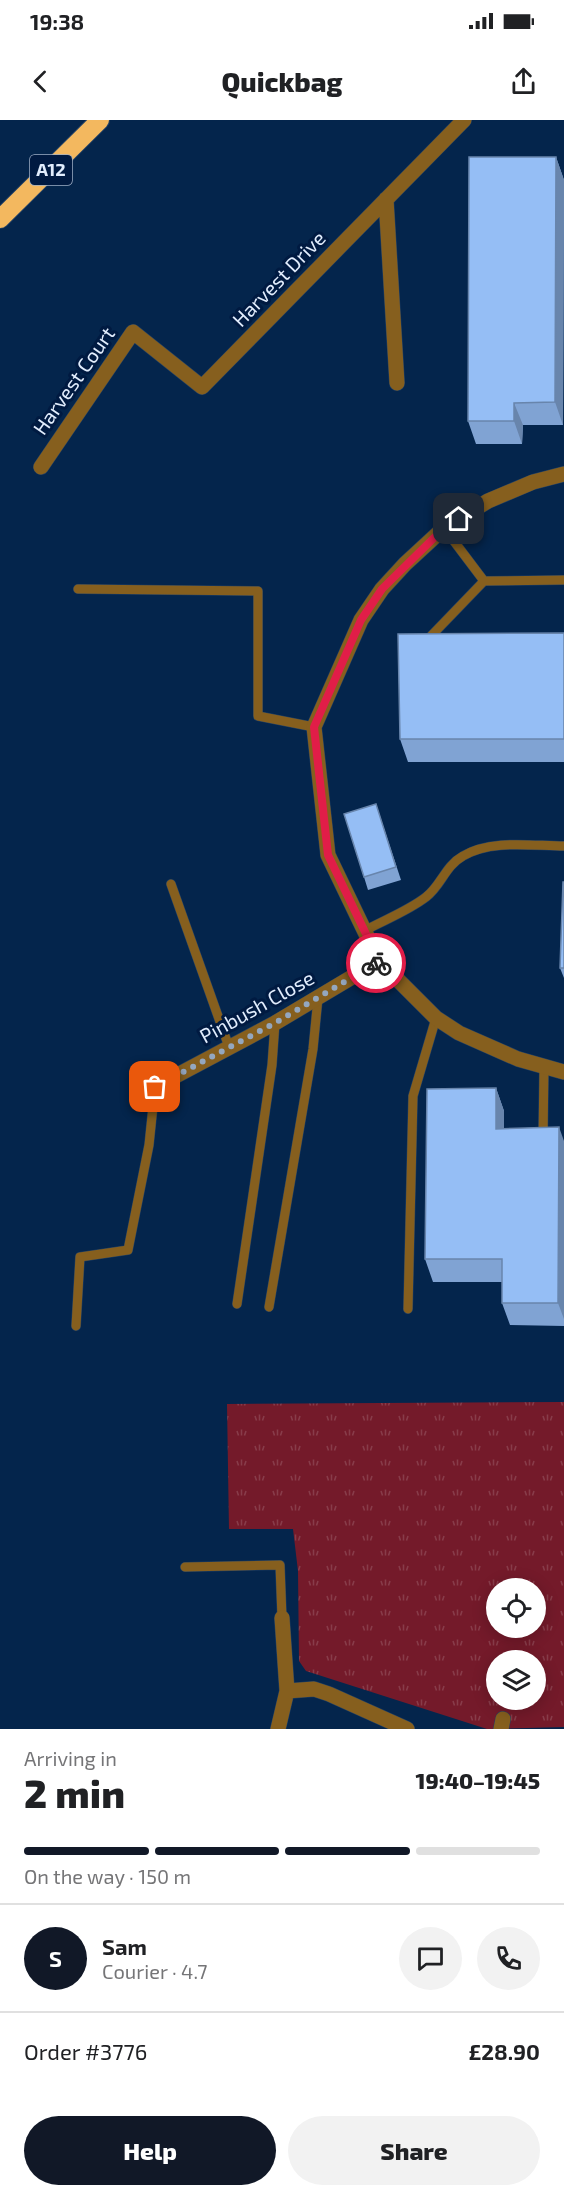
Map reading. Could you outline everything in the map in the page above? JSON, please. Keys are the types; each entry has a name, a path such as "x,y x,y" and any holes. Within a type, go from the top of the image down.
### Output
{"highway":[{"name":"A12","path":"0,219 100,120"}],"street":[{"name":"Harvest Drive","path":"202,387 464,120"},
{"path":"386,200 397,383"},
{"name":"Harvest Court","path":"41,467 133,332 202,387"},
{"path":"564,474 533,482 488,501 444,528 382,589 361,620 314,727 328,855 379,961 436,1018 459,1034 518,1059 564,1072"},
{"name":"Pinbush Close","path":"155,1087 275,1023 379,961"},
{"path":"278,1729 287,1691 282,1618"},
{"path":"287,1691 314,1689 407,1729"}],"lane":[{"path":"444,528 484,581"},
{"path":"431,636 484,581 564,580"},
{"path":"78,589 258,591 258,716 314,727"},
{"path":"364,931 427,897 446,870 463,855 482,848 503,846 564,846"},
{"path":"171,884 229,1047"},
{"path":"269,1307 314,1049 318,998"},
{"path":"408,1309 413,1096 436,1018"},
{"path":"237,1304 272,1065 275,1023"},
{"path":"543,1144 544,1067"},
{"path":"76,1326 80,1257 128,1250 149,1145 155,1087"},
{"path":"185,1567 280,1565 282,1618"}],"green space":[{"path":"564,1402 564,1727 487,1729 306,1671 299,1661 298,1571 293,1529 229,1529 227,1404"}],"building":[{"path":"469,157 556,157 555,402 514,403 514,421 468,421"},
{"path":"564,633 564,739 400,739 398,634"},
{"path":"376,804 396,867 364,877 344,814"},
{"path":"563,882 564,968 560,968"},
{"path":"496,1088 496,1129 559,1127 558,1303 502,1303 502,1259 425,1259 427,1089"}],"way so far":[{"path":"155,1087 275,1023 376,963"}],"route":[{"path":"376,963 379,961 328,855 314,727 361,620 382,589 444,528 459,519"}]}
